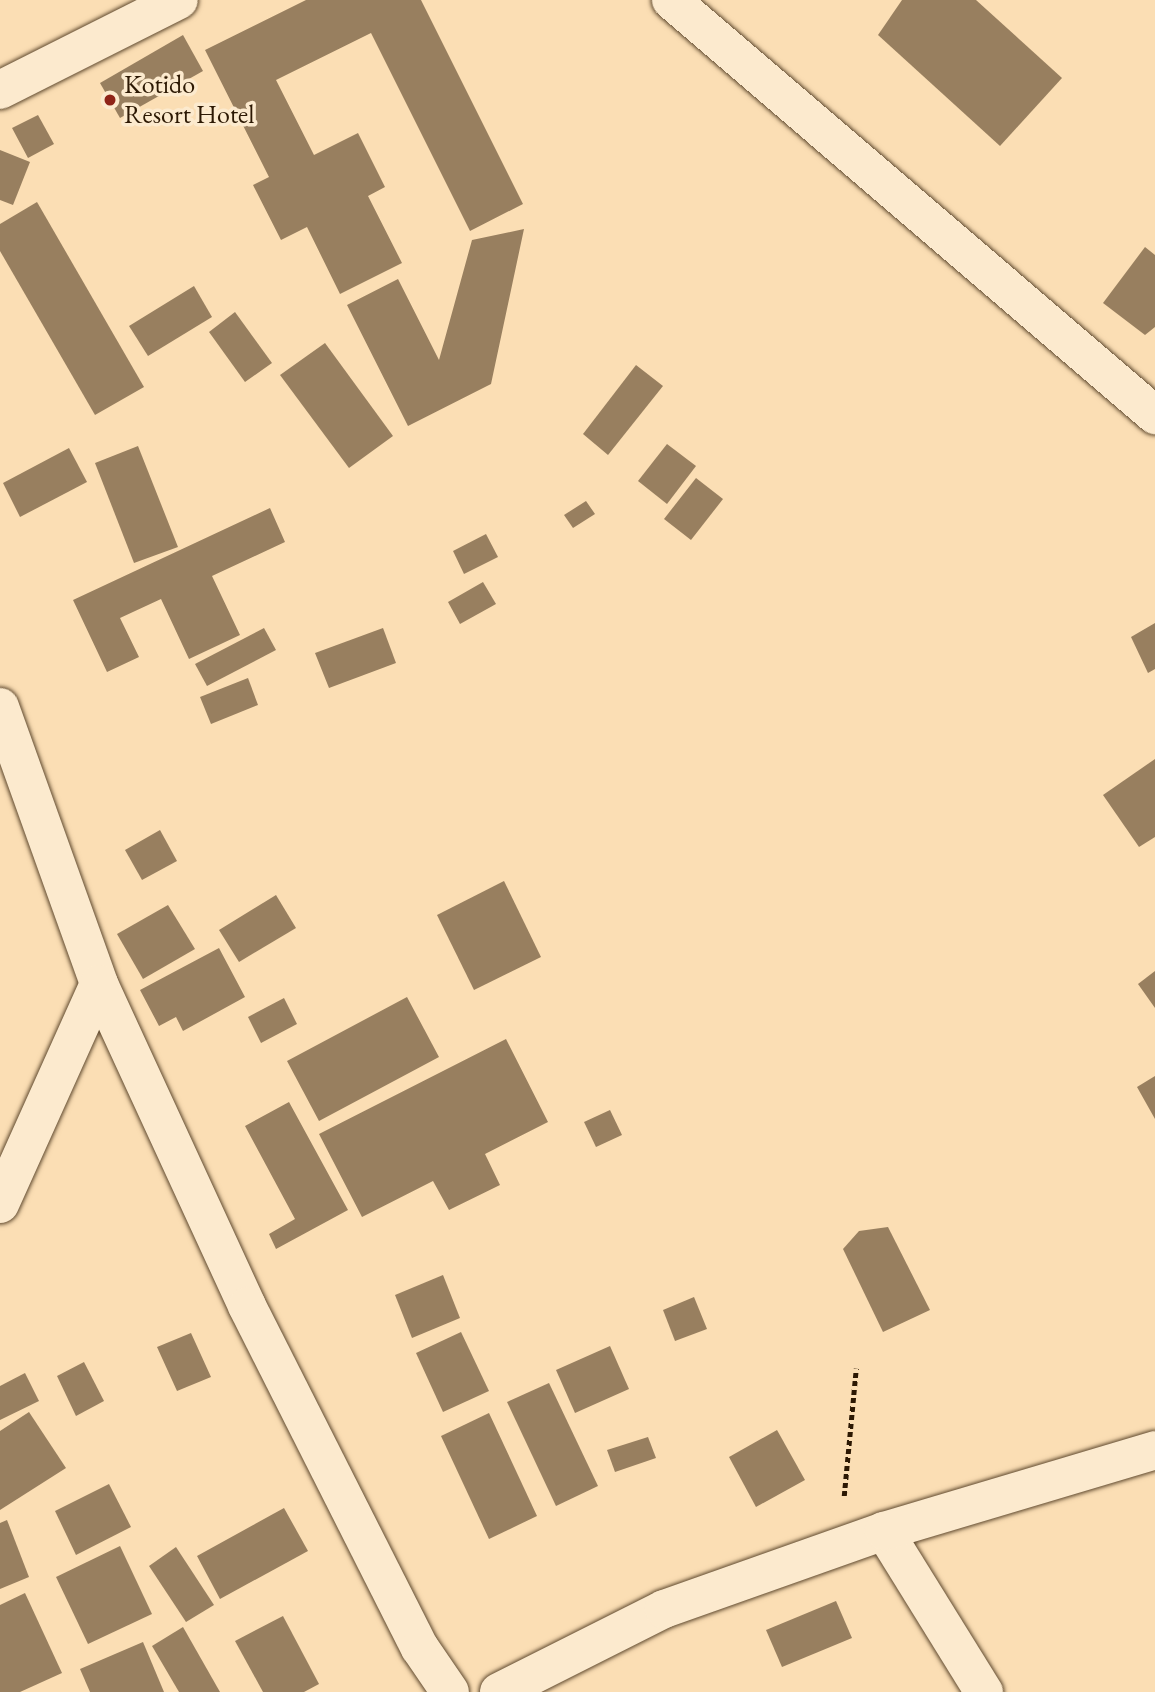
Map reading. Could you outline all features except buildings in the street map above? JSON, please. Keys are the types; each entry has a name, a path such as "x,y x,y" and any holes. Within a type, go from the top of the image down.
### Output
{"street":[{"path":"0,89 179,0"},
{"path":"671,0 1155,415"},
{"path":"0,707 99,984 247,1307 420,1648 450,1692"},
{"path":"0,1204 99,984"},
{"path":"499,1692 664,1609 884,1531 1155,1450"},
{"path":"884,1531 984,1692"}],"path":[{"path":"836,1548 856,1369"}],"place":[{"name":"Kotido Resort Hotel","path":"110,100"}]}
